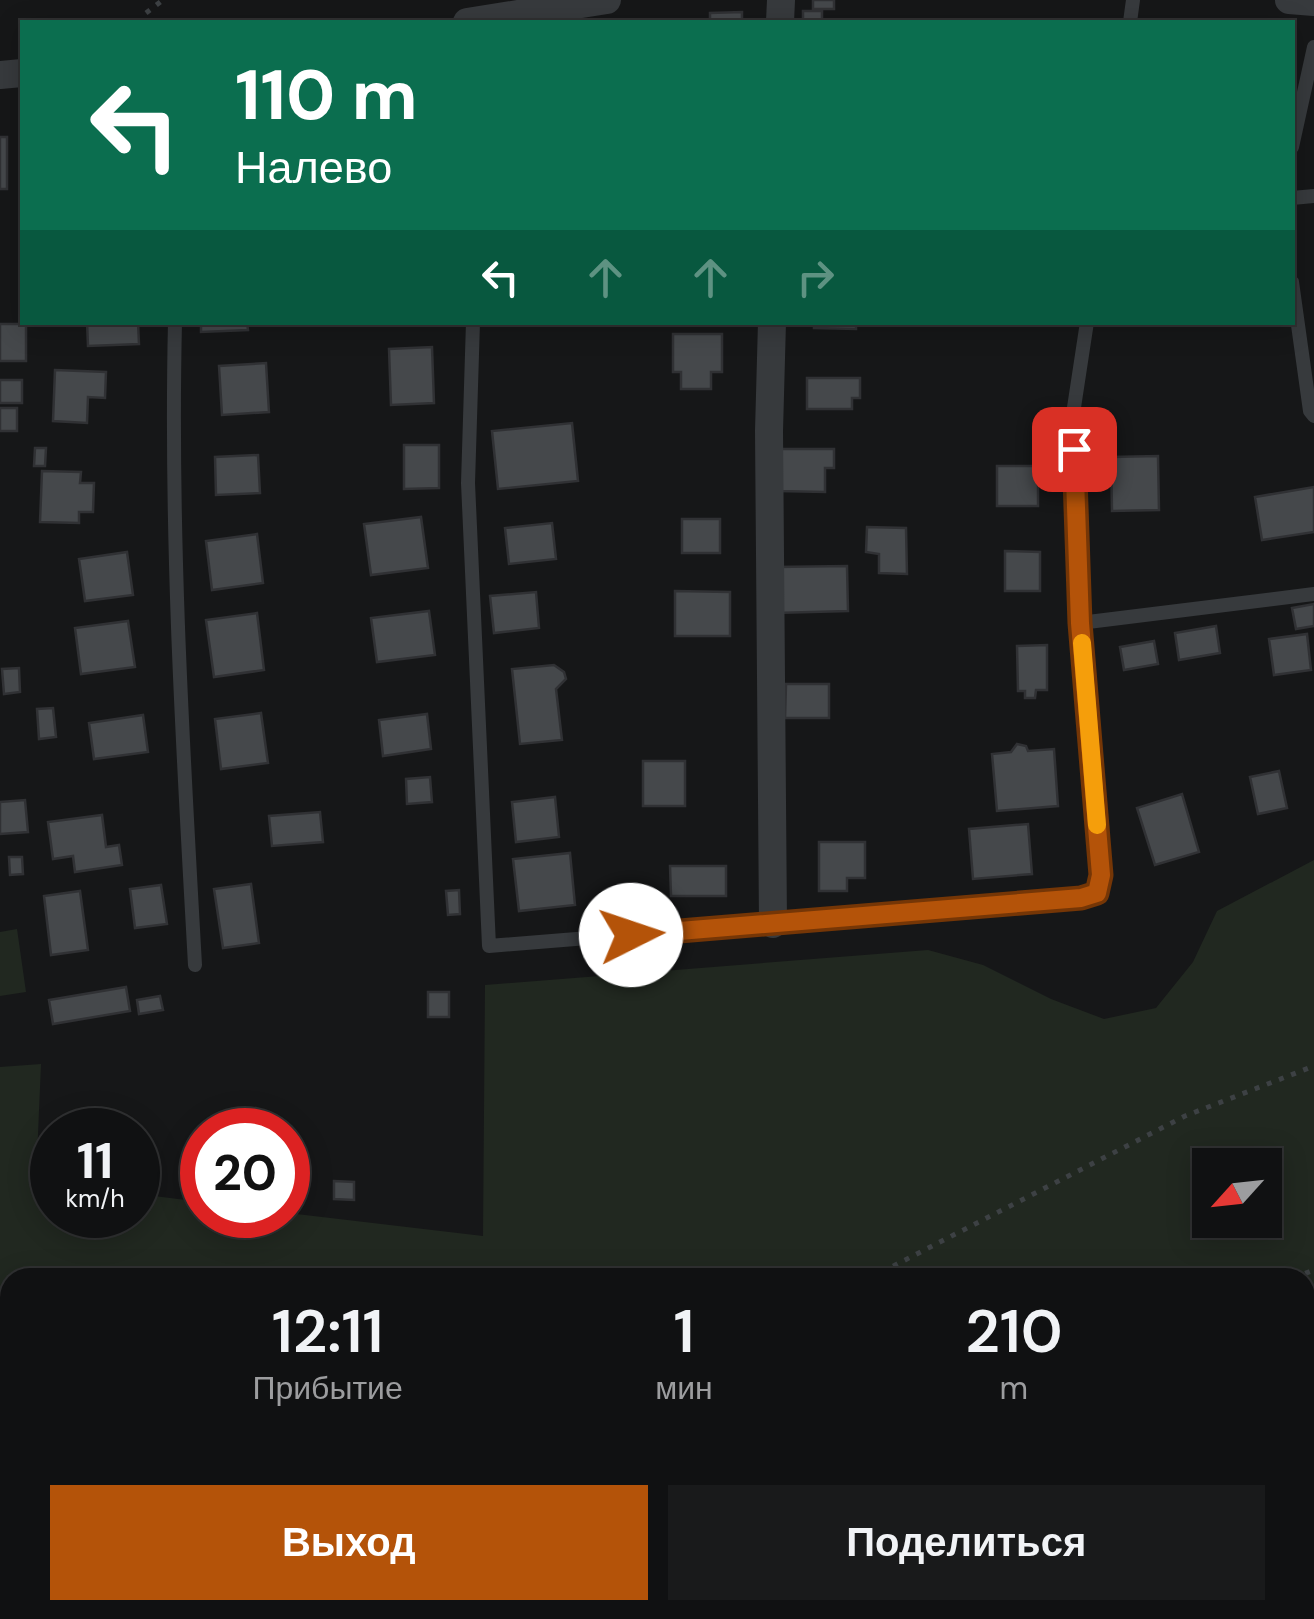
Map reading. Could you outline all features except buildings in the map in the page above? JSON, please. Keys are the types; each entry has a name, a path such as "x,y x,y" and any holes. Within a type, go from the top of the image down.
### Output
{"street":[{"path":"490,20 607,0"},
{"path":"1289,0 1314,2"},
{"path":"772,325 769,430 773,924"}],"lane":[{"path":"1295,133 1314,47"},
{"path":"1295,304 1310,411 1314,416"},
{"path":"175,325 174,595 195,965"},
{"path":"474,325 468,483 489,946 1081,898 1097,893 1101,875 1080,623 1074,414 1086,325"},
{"path":"1080,623 1314,594"}],"path":[{"path":"146,14 163,0"},
{"path":"889,1268 1184,1116 1314,1066"}],"shaded area":[{"path":"1314,860 1314,1268 0,1268 0,1067 41,1064 39,1108 30,1108 30,1238 160,1238 160,1197 180,1199 180,1238 310,1238 310,1216 483,1236 485,985 928,950 983,965 1051,999 1104,1019 1156,1008 1193,962 1217,911"},
{"path":"17,929 26,992 0,996 0,932"}],"slow traffic":[{"path":"1082,643 1097,825"}],"route":[{"path":"631,935 1081,898 1097,893 1101,875 1080,623 1074,449"}]}
